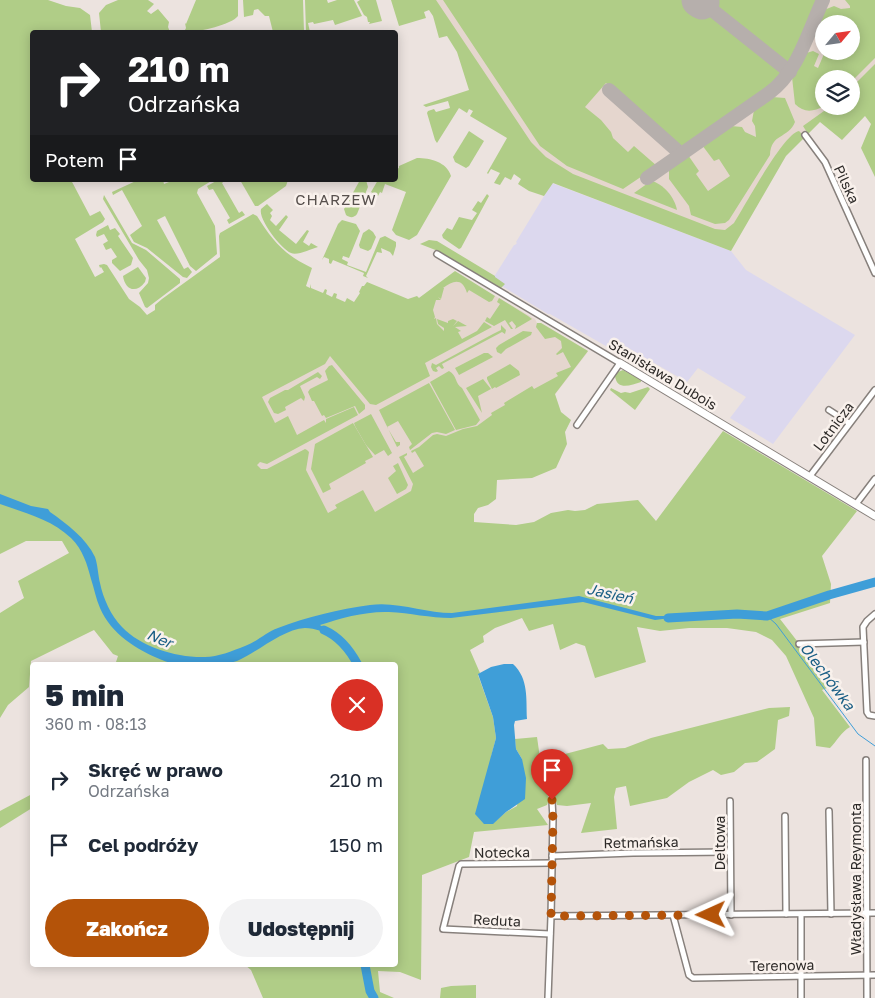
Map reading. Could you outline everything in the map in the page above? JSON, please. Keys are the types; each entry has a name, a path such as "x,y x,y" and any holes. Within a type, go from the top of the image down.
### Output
{"street":[{"name":"Pilska","path":"806,134 825,162 875,273"},
{"name":"Stanisława Dubois","path":"437,254 875,516"},
{"path":"577,425 620,364"},
{"name":"Lotnicza","path":"810,476 875,390"},
{"path":"829,410 850,423"},
{"path":"856,504 875,479"},
{"path":"875,614 867,620 863,627 867,714 875,716"},
{"path":"799,644 864,642"},
{"name":"Władysława Reymonta","path":"866,760 867,998"},
{"path":"548,998 552,800"},
{"name":"Deltowa","path":"730,801 730,914"},
{"path":"829,811 831,914"},
{"path":"785,816 786,914"},
{"name":"Retmańska","path":"552,856 730,852"},
{"name":"Notecka","path":"443,929 458,866 461,864 552,863"},
{"path":"551,916 875,913"},
{"path":"801,914 801,998"},
{"name":"Terenowa","path":"673,915 690,977 875,975"},
{"name":"Reduta","path":"443,929 550,934"}],"shaded area":[{"path":"435,0 875,0 875,66 860,81 860,70 815,70 815,115 825,115 803,139 778,153 727,237 552,170 535,151"},
{"path":"552,183 731,251 746,270 855,335 773,444 730,418 746,397 698,368 687,382 623,345 618,353 492,280 517,243"},
{"path":"456,273 535,319 537,323 541,323 588,351 516,445 389,517 237,516 121,337 288,279 350,311 410,304"}],"green space":[{"path":"0,0 48,0 80,8 90,15 92,30 30,30 30,182 72,182 90,216 100,211 105,219 103,222 75,239 95,277 104,272 99,265 107,265 129,299 147,315 155,310 155,305 162,299 220,257 220,233 253,214 257,216 280,247 294,258 312,268 306,286 310,288 311,284 311,288 323,293 325,289 327,290 326,294 332,297 334,293 337,294 336,298 345,302 347,298 354,302 362,286 367,282 408,299 417,296 419,298 455,271 495,296 489,302 469,290 467,293 463,284 457,282 443,288 441,299 438,297 441,300 436,300 433,310 434,319 436,318 437,324 444,331 444,328 438,324 437,319 448,323 448,321 453,319 457,321 453,326 458,321 467,326 455,327 461,331 458,332 462,339 477,331 484,322 492,327 425,363 430,376 376,405 370,404 330,356 325,364 262,397 275,423 288,416 297,435 324,420 326,423 326,419 354,407 358,415 267,464 260,462 257,465 261,469 267,469 305,449 309,452 306,470 328,513 337,508 335,505 363,490 375,512 411,491 413,484 399,457 407,453 404,457 413,473 424,466 415,451 412,453 411,451 433,435 446,436 477,426 492,415 491,413 505,405 504,403 532,386 534,389 558,376 556,373 571,367 563,352 556,354 562,348 561,341 555,337 545,339 536,327 537,323 541,323 588,351 555,394 561,412 571,420 565,432 567,444 556,468 532,478 497,480 496,499 488,505 478,508 474,514 474,522 516,525 534,522 551,513 585,510 597,504 638,500 656,521 723,431 857,511 822,556 831,584 830,603 780,619 832,686 822,690 850,727 830,748 816,746 814,718 786,656 772,640 756,632 727,628 689,628 660,631 637,627 646,662 595,678 585,646 576,643 560,650 553,624 529,631 522,618 495,628 483,636 484,642 470,650 480,673 478,675 493,717 496,738 491,757 492,824 506,812 517,806 522,759 516,749 515,739 537,737 543,779 549,800 547,805 537,809 548,825 474,832 469,857 422,875 421,980 400,972 378,971 380,992 394,998 263,998 251,970 247,967 398,967 398,662 116,662 118,656 113,654 94,630 31,661 29,687 8,705 0,718 0,613 24,598 18,581 69,553 62,541 26,541 0,554"},
{"path":"118,0 148,0 154,4 147,11 151,14 158,9 169,22 169,30 101,30 99,13 106,5"},
{"path":"196,0 238,0 238,16 228,22 202,30 185,30"},
{"path":"243,0 303,0 304,30 272,30 269,16 265,16 258,9 254,10 253,15 244,17"},
{"path":"305,0 327,0 328,3 337,0 354,0 362,16 335,25 333,20 314,24 313,22 308,23 310,30 306,30"},
{"path":"360,0 376,0 382,21 369,24 370,22 368,22 367,17 357,2"},
{"path":"391,0 436,0 531,142 546,157 573,174 715,229 725,230 734,223 774,157 792,135 799,131 804,136 803,139 786,156 731,251 553,183 544,196 529,191 518,184 521,179 514,174 511,180 505,177 500,185 494,183 500,173 491,169 487,173 507,138 470,116 473,111 469,109 467,113 459,108 437,143 427,113 434,109 436,112 450,108 448,101 426,107 423,105 469,90 457,52 447,36 439,38 433,16 429,10 424,12 426,18 399,26"},
{"path":"443,0 818,0 791,61 777,82 681,149 675,146 606,83 585,107 601,120 611,132 613,138 628,152 634,146 657,166 623,189 567,166 540,146"},
{"path":"845,0 875,0 875,58 860,73 860,70 815,70 815,109 802,109 795,104 792,77 803,54 815,52 816,60 814,66 818,68 821,60 860,60 860,15 822,15 824,10 834,6 841,9 850,8"},
{"path":"875,64 875,177 861,148 871,124 865,116 842,140 820,122 808,134 803,126 818,115 860,115 860,79"},
{"path":"772,97 785,98 795,122 788,131 773,143 770,155 729,220 725,223 715,224 691,215 689,206 669,179 669,169 688,155 699,171 696,174 708,191 730,176 719,159 714,161 702,145 731,126 742,127 745,132 756,137 755,126 752,121 754,110"},
{"path":"469,131 484,141 466,168 455,162 453,157"},
{"path":"417,158 427,159 442,164 451,176 417,235 409,240 396,235 392,230 406,192 385,184 382,193 380,192 378,196 371,192 377,182 398,182 399,166"},
{"path":"651,181 660,185 668,192 677,210 634,193"},
{"path":"134,182 164,182 164,184 169,182 210,182 198,189 197,193 215,226 217,254 196,271 190,266 165,216 157,220 184,269 188,267 192,272 187,278 183,277 147,248 134,242 130,235 142,226 122,190 113,195 112,192"},
{"path":"214,182 223,182 239,213 242,211 245,215 229,224 227,220 230,218 213,189 209,190 207,186"},
{"path":"241,182 287,182 286,186 258,206 255,206"},
{"path":"359,182 367,182 368,187 357,214 349,217 344,209"},
{"path":"487,194 489,196 461,248 459,249 443,238 442,235 447,228 452,230 459,217 472,220 477,213 472,210 478,201 481,203"},
{"path":"104,195 132,243 146,250 180,279 180,283 147,308 139,293 148,283 147,270 139,260 103,199"},
{"path":"267,204 273,210 270,213 272,216 270,220 276,226 286,215 288,217 279,230 296,244 307,230 309,231 303,242 309,246 311,243 318,247 294,254 282,246 263,220 261,209"},
{"path":"342,220 356,224 360,231 349,258 343,256 342,259 348,262 347,265 366,272 380,238 385,236 396,242 393,256 390,252 381,248 382,253 377,252 366,276 368,278 363,276 364,273 333,260 331,264 329,259 324,257 322,260 338,224"},
{"path":"108,225 110,230 115,228 120,234 118,236 133,258 131,265 120,271 112,263 112,260 117,257 111,248 106,250 103,244 108,241 104,234 97,237 96,235 97,231"},
{"path":"369,229 376,237 371,249 368,251 360,248 359,245 363,233"},
{"path":"429,240 437,241 505,284 500,289 438,251 420,244"},
{"path":"138,267 146,278 145,282 138,288 131,289 126,285 123,276"},
{"path":"499,298 532,319 515,329 516,326 512,321 509,323 513,329 505,320 494,326 485,321 487,317 490,319 500,304 497,302"},
{"path":"501,325 506,330 505,334 502,332 442,364 444,368 442,369 439,366 436,368 438,371 433,371 432,363 436,365 501,330"},
{"path":"523,331 532,332 531,335 506,349 501,354 497,352 496,348 499,345"},
{"path":"484,353 488,353 493,357 459,375 455,368"},
{"path":"510,364 519,371 520,375 492,389 487,377"},
{"path":"332,365 365,405 365,409 359,414 355,406 326,418 324,415 322,416 314,401 312,401 308,392 310,389 328,380 325,371"},
{"path":"623,370 641,380 641,382 625,386 618,384 615,376"},
{"path":"449,371 462,388 480,420 476,425 456,430 430,382"},
{"path":"318,372 322,376 320,379 317,377 300,386 305,397 304,401 301,398 285,407 286,410 278,414 274,413 268,402 270,398 288,390"},
{"path":"483,379 491,389 478,396 482,413 466,388"},
{"path":"429,383 455,430 446,434 432,433 410,450 409,447 412,444 398,421 387,427 379,410"},
{"path":"648,387 650,389 635,410 610,390 611,388 621,393 630,393"},
{"path":"371,414 392,453 388,456 384,450 375,455 366,445 355,426 354,423"},
{"path":"353,423 373,457 329,484 331,489 323,493 311,469 315,444"},
{"path":"388,429 396,442 400,442 400,445 397,447"},
{"path":"398,463 408,485 406,489 397,494 388,478 396,471 393,466"},
{"path":"790,707 789,716 778,720 775,749 757,762 745,763 734,772 721,775 713,770 689,782 667,798 630,806 626,786 616,788 614,797 617,829 581,833 591,803 567,806 557,805 549,778 546,759 603,744 608,749 625,748 651,738 769,708"},
{"path":"30,795 30,809 0,828 0,811"},
{"path":"476,985 476,998 440,998 441,988"}],"water":[{"path":"0,494 31,506 48,509 63,521 87,544 95,557 103,595 118,623 130,634 149,646 183,656 210,657 220,655 249,644 274,630 300,620 347,609 380,604 452,613 579,596 656,616 686,616 655,620 583,602 451,618 389,612 371,613 320,625 335,635 305,628 288,632 234,662 166,662 134,646 111,626 99,605 84,557 79,547 71,538 46,521 0,504"},
{"path":"513,664 522,676 526,690 527,719 515,721 514,725 516,749 522,759 526,778 525,799 493,824 484,824 475,814 496,738 493,717 478,674 491,667"}],"waterway":[{"name":"Jasień","path":"668,618 737,614 767,616 875,582"},
{"name":"Olechówka","path":"767,616 776,624 858,734 875,746"},
{"name":"Ner","path":"324,630 344,644 356,662"},
{"name":"Ner","path":"365,967 370,991 374,998"}],"taxiway":[{"path":"647,178 769,93 779,84 795,63 823,0"},
{"path":"702,2 790,72"},
{"path":"609,90 681,154"}],"district":[{"name":"CHARZEW","path":"336,199"}],"route":[{"path":"552,800 551,916 711,915"}]}
